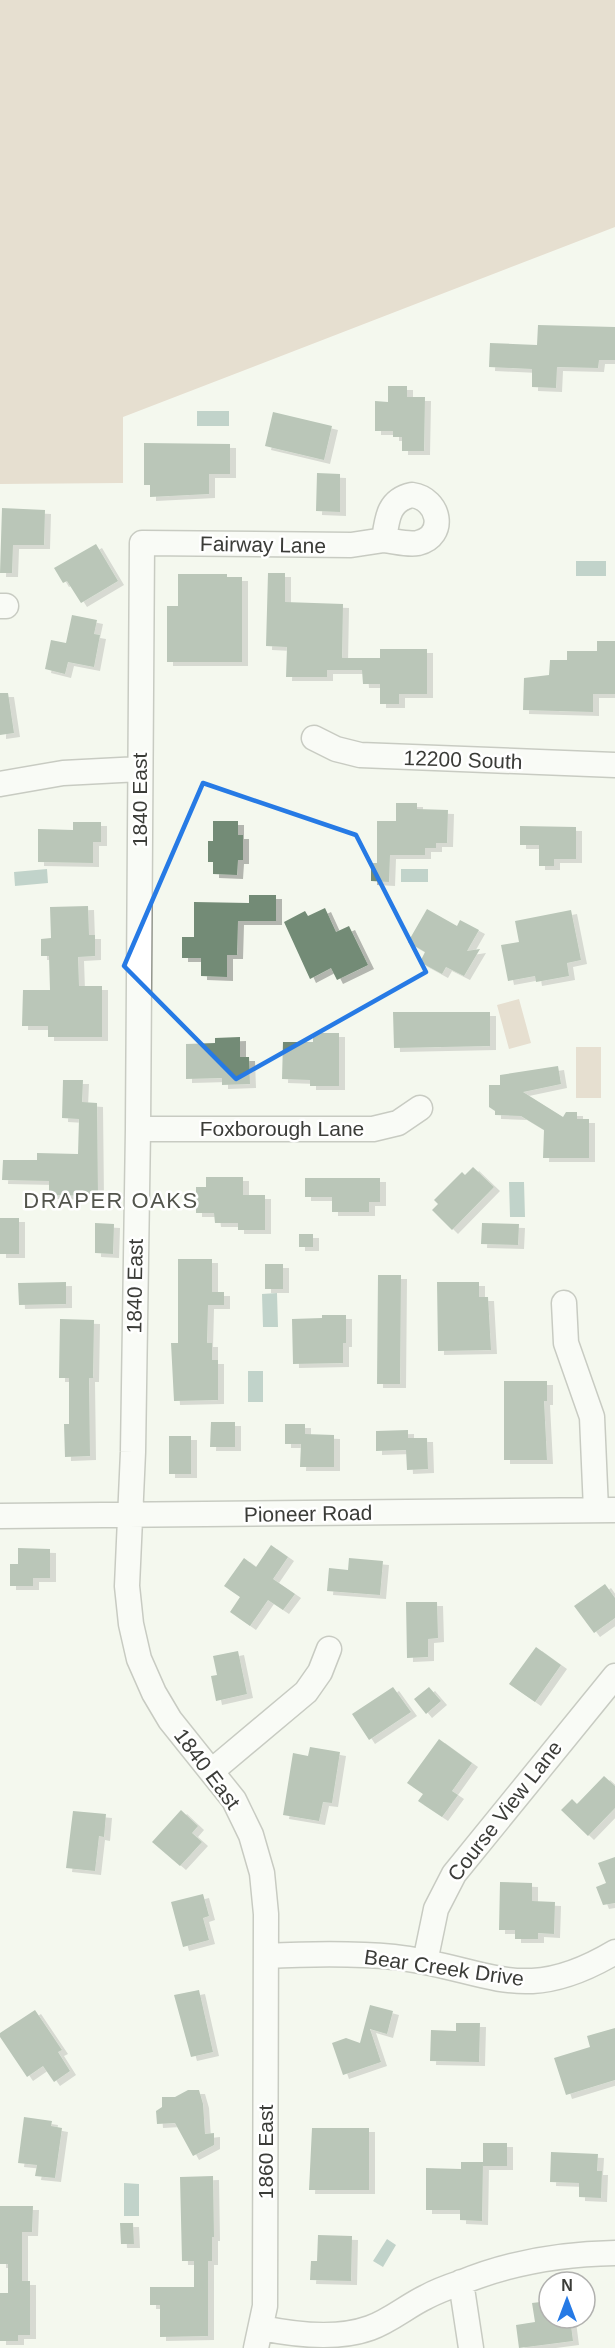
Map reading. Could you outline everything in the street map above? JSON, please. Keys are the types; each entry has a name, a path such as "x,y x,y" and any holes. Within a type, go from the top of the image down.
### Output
{"street":[{"name":"Fairway Lane","path":"142,543 351,545 384,540"},
{"name":"1840 East","path":"142,543 138,1129 128,1586 131,1624 140,1659 154,1693 170,1720 213,1770 234,1800 256,1854 262,1873 266,1914 266,1956"},
{"name":"12200 South","path":"314,738 336,749 360,755 615,765"},
{"path":"0,784 63,773 140,769"},
{"name":"Foxborough Lane","path":"138,1129 374,1129 398,1123 420,1108"},
{"path":"564,1303 566,1343 592,1417 605,1510"},
{"name":"Pioneer Road","path":"0,1516 605,1510"},
{"path":"213,1770 306,1692 320,1672 329,1649"},
{"name":"Course View Lane","path":"425,1962 436,1909 454,1874 615,1676"},
{"name":"Bear Creek Drive","path":"266,1956 365,1955 425,1962 495,1980 520,1983 546,1981 570,1975 615,1952"},
{"name":"1860 East","path":"259,2338 265,2306 266,1956"},
{"path":"259,2338 291,2334 354,2333 372,2328 426,2297 461,2282 536,2259 576,2254 615,2253"},
{"path":"461,2282 471,2348"}],"highlighted area":[{"path":"203,783 356,835 426,972 236,1079 124,966"}],"shaded area":[{"path":"0,0 615,0 615,227 123,417 123,483 0,484"},
{"path":"519,999 531,1043 509,1049 497,1005"},
{"path":"576,1047 601,1047 601,1098 576,1098"}],"water":[{"path":"197,411 229,411 229,426 197,426"},
{"path":"576,561 606,561 606,576 576,576"},
{"path":"47,869 48,883 15,886 14,872"},
{"path":"401,869 428,869 428,882 401,882"},
{"path":"509,1182 524,1182 525,1217 510,1217"},
{"path":"277,1293 278,1327 263,1327 262,1294"},
{"path":"248,1371 263,1371 263,1402 248,1402"},
{"path":"124,2183 139,2184 139,2216 124,2216"},
{"path":"387,2239 396,2245 383,2267 373,2261"}],"building":[{"path":"538,325 615,327 615,360 599,360 598,368 557,367 556,388 532,387 532,369 489,367 490,343 537,345"},
{"path":"388,386 407,386 407,397 425,397 424,451 402,451 402,437 393,437 393,431 375,431 375,401 388,402"},
{"path":"273,412 332,426 324,460 265,446"},
{"path":"144,443 230,444 230,474 209,474 209,494 150,497 150,485 144,485"},
{"path":"317,473 340,474 340,512 316,511"},
{"path":"2,508 45,510 44,545 13,545 12,573 0,573"},
{"path":"96,544 118,581 81,603 67,581 63,583 54,568"},
{"path":"268,573 285,573 285,602 343,604 342,658 380,658 380,649 427,649 427,694 399,694 399,704 380,704 380,684 363,684 362,670 327,670 327,677 286,677 287,647 266,646"},
{"path":"178,574 227,574 227,577 242,577 242,662 167,662 167,606 178,606"},
{"path":"72,615 97,620 94,634 100,635 94,667 68,662 65,674 45,669 51,640 66,643"},
{"path":"597,641 615,641 615,694 593,694 593,712 523,710 524,678 549,675 550,660 567,660 567,651 597,651"},
{"path":"0,693 8,693 14,733 0,735"},
{"path":"396,803 417,803 417,809 448,810 447,843 436,843 436,848 425,848 425,855 390,855 389,882 371,881 371,863 377,863 377,821 396,821"},
{"path":"213,821 238,821 238,835 243,835 243,860 238,860 237,875 213,874 213,862 208,862 208,841 213,841"},
{"path":"73,822 101,822 101,842 93,842 93,863 38,862 38,829 73,830"},
{"path":"520,826 576,827 576,859 554,859 554,866 539,866 539,845 520,845"},
{"path":"249,895 276,895 276,921 238,921 237,955 227,955 227,977 201,976 201,958 182,958 182,937 194,937 194,902 249,903"},
{"path":"88,906 89,935 95,935 95,956 78,957 79,986 102,986 102,1037 48,1037 48,1026 22,1026 23,990 50,990 49,956 41,956 41,939 51,938 50,907"},
{"path":"325,908 336,932 349,926 368,965 337,980 331,968 310,979 284,922 305,911 308,916"},
{"path":"427,909 457,926 460,920 479,930 467,951 480,949 464,976 446,967 442,974 420,962 425,952 408,942"},
{"path":"571,910 581,960 567,963 569,976 536,982 535,976 508,981 501,945 519,942 515,921"},
{"path":"393,1012 490,1012 490,1046 394,1048"},
{"path":"313,1033 339,1033 339,1086 310,1086 310,1080 282,1079 283,1042 313,1042"},
{"path":"240,1037 240,1057 249,1057 250,1084 222,1085 222,1078 186,1079 186,1044 215,1043 215,1038"},
{"path":"558,1066 561,1084 523,1092 563,1117 566,1112 577,1112 577,1119 589,1119 589,1158 543,1158 544,1130 521,1116 495,1115 495,1111 489,1107 489,1085 500,1085 500,1075"},
{"path":"63,1080 83,1080 82,1102 97,1103 98,1196 49,1195 49,1181 2,1180 3,1160 37,1160 37,1153 78,1154 79,1119 62,1118"},
{"path":"473,1167 494,1187 452,1230 432,1210 438,1204 434,1200 462,1172 465,1175"},
{"path":"206,1177 243,1177 243,1195 265,1195 265,1230 238,1230 238,1223 215,1223 214,1213 196,1213 196,1187 206,1187"},
{"path":"305,1178 380,1178 380,1202 369,1202 369,1212 332,1212 332,1197 305,1197"},
{"path":"0,1218 19,1218 19,1254 0,1254"},
{"path":"95,1223 114,1224 113,1254 95,1253"},
{"path":"482,1223 519,1224 518,1245 481,1244"},
{"path":"299,1234 313,1234 313,1247 299,1247"},
{"path":"178,1259 212,1259 212,1292 224,1292 224,1305 208,1305 207,1343 212,1343 212,1360 218,1360 218,1400 174,1401 171,1343 178,1343"},
{"path":"265,1264 283,1264 283,1289 265,1289"},
{"path":"378,1275 401,1275 400,1384 377,1384"},
{"path":"66,1282 66,1304 19,1305 18,1283"},
{"path":"437,1282 479,1282 479,1297 488,1297 491,1350 438,1351"},
{"path":"322,1315 346,1315 343,1363 293,1364 292,1319 322,1318"},
{"path":"60,1319 94,1320 93,1378 89,1378 90,1456 65,1457 64,1424 69,1424 69,1378 59,1378"},
{"path":"504,1381 547,1381 547,1401 544,1401 547,1460 504,1460"},
{"path":"211,1422 235,1422 235,1447 210,1447"},
{"path":"285,1424 305,1424 305,1434 334,1435 334,1467 300,1467 301,1444 285,1444"},
{"path":"408,1430 408,1438 427,1438 428,1469 407,1470 406,1450 376,1451 376,1431"},
{"path":"169,1436 191,1436 191,1474 169,1474"},
{"path":"271,1545 288,1557 273,1579 295,1594 283,1610 268,1600 250,1626 230,1612 240,1597 224,1586 244,1558 256,1567"},
{"path":"18,1548 50,1549 50,1578 33,1578 33,1586 10,1586 10,1564 18,1564"},
{"path":"349,1558 383,1561 380,1595 327,1591 329,1568 348,1570"},
{"path":"605,1584 615,1598 615,1618 594,1633 574,1606"},
{"path":"406,1602 437,1602 438,1638 428,1639 428,1657 407,1658"},
{"path":"536,1647 561,1665 535,1702 509,1684"},
{"path":"238,1651 247,1694 216,1701 211,1676 217,1675 213,1656"},
{"path":"393,1687 411,1712 369,1740 352,1714"},
{"path":"429,1687 441,1701 426,1714 414,1699"},
{"path":"439,1739 472,1763 452,1791 458,1795 442,1817 418,1801 423,1794 407,1783"},
{"path":"310,1747 340,1752 332,1803 323,1802 319,1821 283,1815 293,1753 308,1756"},
{"path":"604,1776 615,1786 615,1808 588,1836 561,1810 572,1799 577,1804"},
{"path":"181,1810 198,1826 192,1833 202,1842 180,1866 152,1842"},
{"path":"73,1811 106,1814 104,1837 99,1836 95,1871 66,1868"},
{"path":"615,1857 615,1903 603,1905 596,1887 606,1883 598,1863"},
{"path":"500,1882 532,1883 532,1901 555,1902 554,1934 538,1933 538,1939 515,1939 515,1930 499,1930"},
{"path":"203,1894 209,1916 203,1918 209,1940 183,1947 171,1902"},
{"path":"199,1990 213,2052 191,2057 174,1995"},
{"path":"370,2005 393,2011 387,2034 370,2029 381,2062 343,2075 332,2043 346,2038 360,2043"},
{"path":"35,2010 62,2050 58,2052 70,2071 54,2082 43,2066 27,2077 0,2037 0,2033"},
{"path":"456,2023 480,2023 479,2062 430,2061 431,2030 456,2031"},
{"path":"615,2028 615,2080 566,2095 554,2058 590,2047 587,2036"},
{"path":"188,2090 199,2090 203,2104 205,2134 214,2133 214,2145 193,2156 175,2123 157,2124 156,2111 162,2107 162,2097 175,2097"},
{"path":"24,2117 52,2121 51,2126 62,2128 55,2178 35,2176 37,2165 18,2163"},
{"path":"312,2128 369,2128 369,2190 309,2190"},
{"path":"483,2143 507,2143 507,2166 483,2166"},
{"path":"551,2152 598,2154 597,2171 602,2171 601,2198 579,2197 579,2183 550,2182"},
{"path":"461,2162 483,2162 482,2221 460,2220 460,2210 426,2210 426,2168 461,2169"},
{"path":"213,2176 214,2237 212,2237 212,2261 208,2261 208,2336 160,2337 160,2305 150,2305 150,2287 194,2287 194,2261 182,2261 180,2177"},
{"path":"0,2206 33,2206 32,2232 22,2232 22,2281 30,2281 30,2335 18,2335 18,2341 0,2341 0,2293 8,2293 8,2264 0,2264"},
{"path":"120,2223 133,2223 134,2244 121,2244"},
{"path":"318,2235 352,2236 351,2281 310,2280 311,2261 317,2261"},
{"path":"537,2302 537,2330 572,2330 573,2341 519,2348 516,2325 535,2322 532,2303"}],"district":[{"name":"DRAPER OAKS","path":"111,1200"}]}
